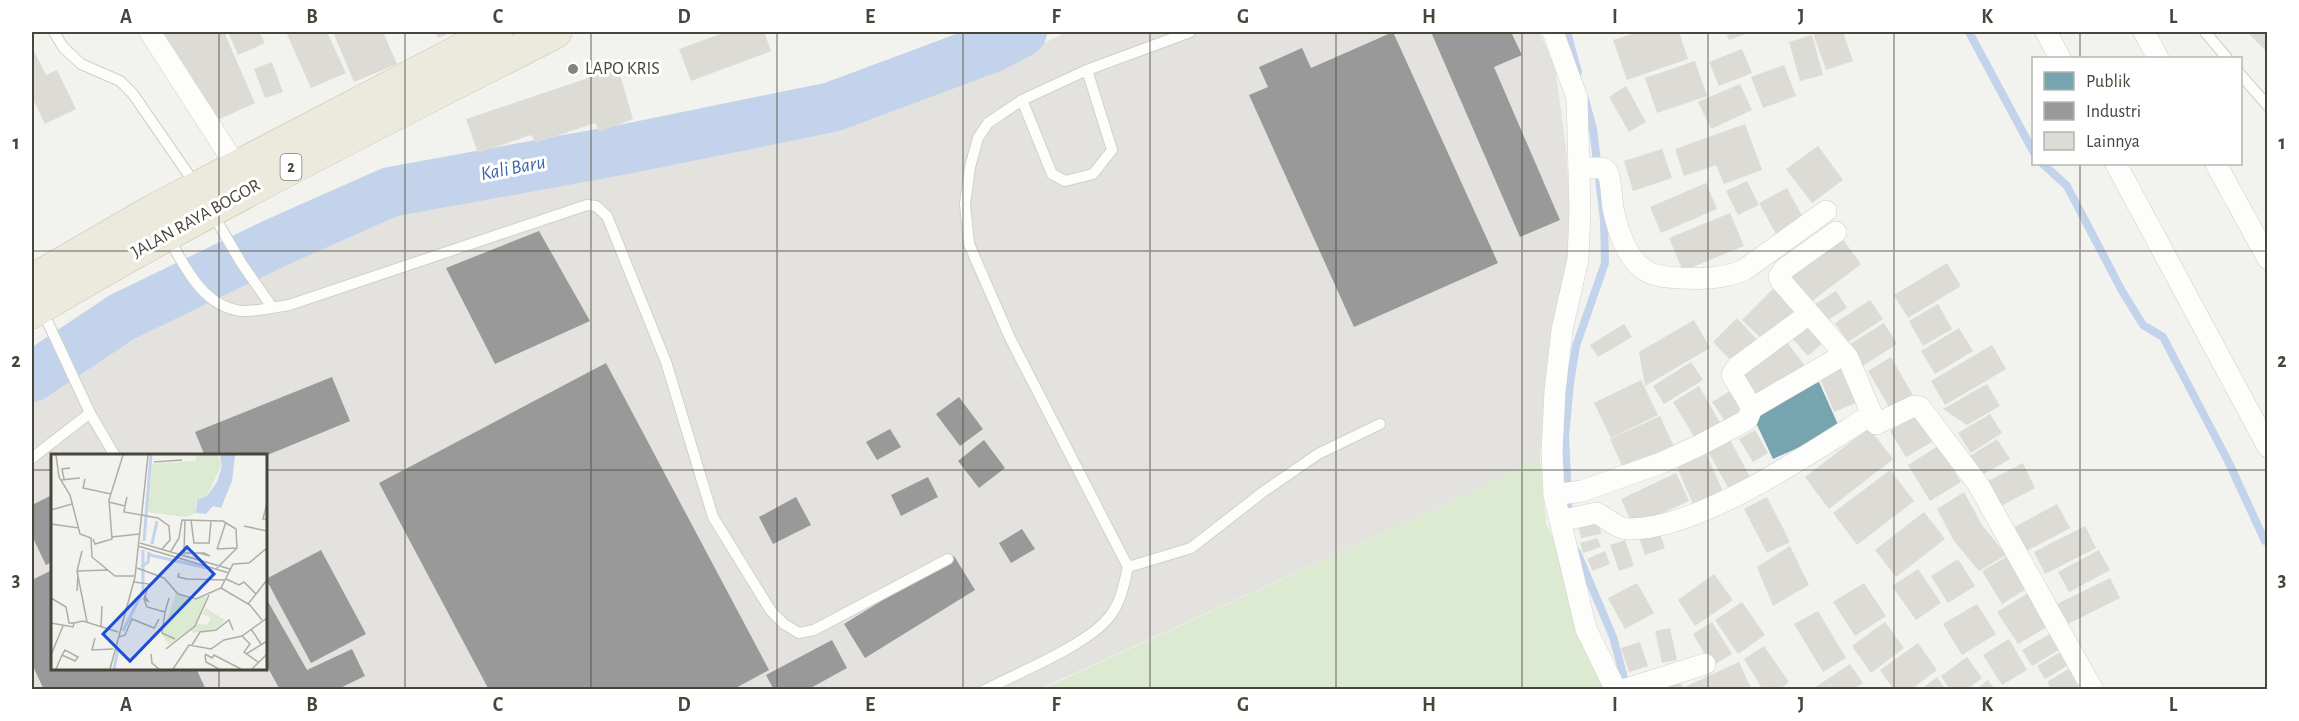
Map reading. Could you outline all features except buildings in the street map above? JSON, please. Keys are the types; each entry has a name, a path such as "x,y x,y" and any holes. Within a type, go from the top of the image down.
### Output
{"highway":[{"name":"JALAN RAYA BOGOR","path":"207,203 236,166 496,32"},
{"name":"JALAN RAYA BOGOR","path":"39,307 163,228 207,203 555,32"}],"street":[{"path":"150,32 236,166"},
{"path":"1553,32 1577,98 1590,168 1578,259 1562,330 1555,391 1552,451 1555,495 1567,520 1587,629 1623,689 1705,664"},
{"path":"2046,32 2059,57"},
{"path":"2144,32 2157,57"},
{"path":"2117,165 2268,447"},
{"path":"2217,165 2268,259"},
{"path":"1590,168 1609,175 1614,211 1621,236 1631,255 1647,272 1662,277 1702,279 1729,276 1744,270 1826,211"},
{"path":"1836,232 1783,270 1780,274 1781,281 1845,354 1877,424 1914,406 1920,407 1978,484 2093,690"},
{"path":"1752,408 1732,375 1737,367 1809,314"},
{"path":"1555,495 1578,491 1661,463 1700,446 1747,420 1752,408 1845,354"},
{"path":"1567,520 1596,513 1629,529 1665,524 1728,500 1871,415"}],"lane":[{"path":"54,32 63,47 81,64 120,81 133,94 207,203 242,264 272,307"},
{"path":"985,690 1070,646 1110,617 1120,598 1128,567 1010,338 969,244 965,204 970,167 978,138 988,123 1002,111 1022,100 1087,70 1190,32"},
{"path":"2205,32 2226,57"},
{"path":"1022,100 1052,174 1065,181 1093,174 1112,150 1087,70"},
{"path":"2242,75 2268,106"},
{"path":"163,228 203,293 223,306 242,311 288,305 587,205 596,206 607,216 666,362 690,435 701,484 713,517 771,612 784,624 799,633 814,630 948,559"},
{"path":"39,307 90,413 114,454"},
{"path":"32,458 90,413"},
{"path":"1128,567 1191,548 1263,492 1318,454 1380,423"}],"shaded area":[{"path":"1067,32 1539,32 1555,66 1566,148 1572,239 1545,393 1540,458 1433,510 1040,689 32,689 32,395 99,349 203,293 322,235 450,202 627,171 709,150 827,126 928,81 1007,61"}],"green space":[{"path":"1540,458 1546,523 1574,582 1612,690 1040,690 1433,510"}],"waterway":[{"name":"Kali Baru","path":"32,377 122,317 275,243 390,192 626,149 832,107 993,47 1022,32"},
{"path":"1567,32 1578,72"},
{"path":"1969,32 2032,149"},
{"path":"1569,519 1565,436 1570,383 1576,346 1605,263 1604,220 1593,129 1585,99"},
{"path":"2044,165 2067,186 2122,291 2143,325 2163,337 2228,461 2265,541 2268,540"},
{"path":"1577,552 1613,637 1627,689"}],"place":[{"name":"LAPO KRIS","path":"573,69"}]}
